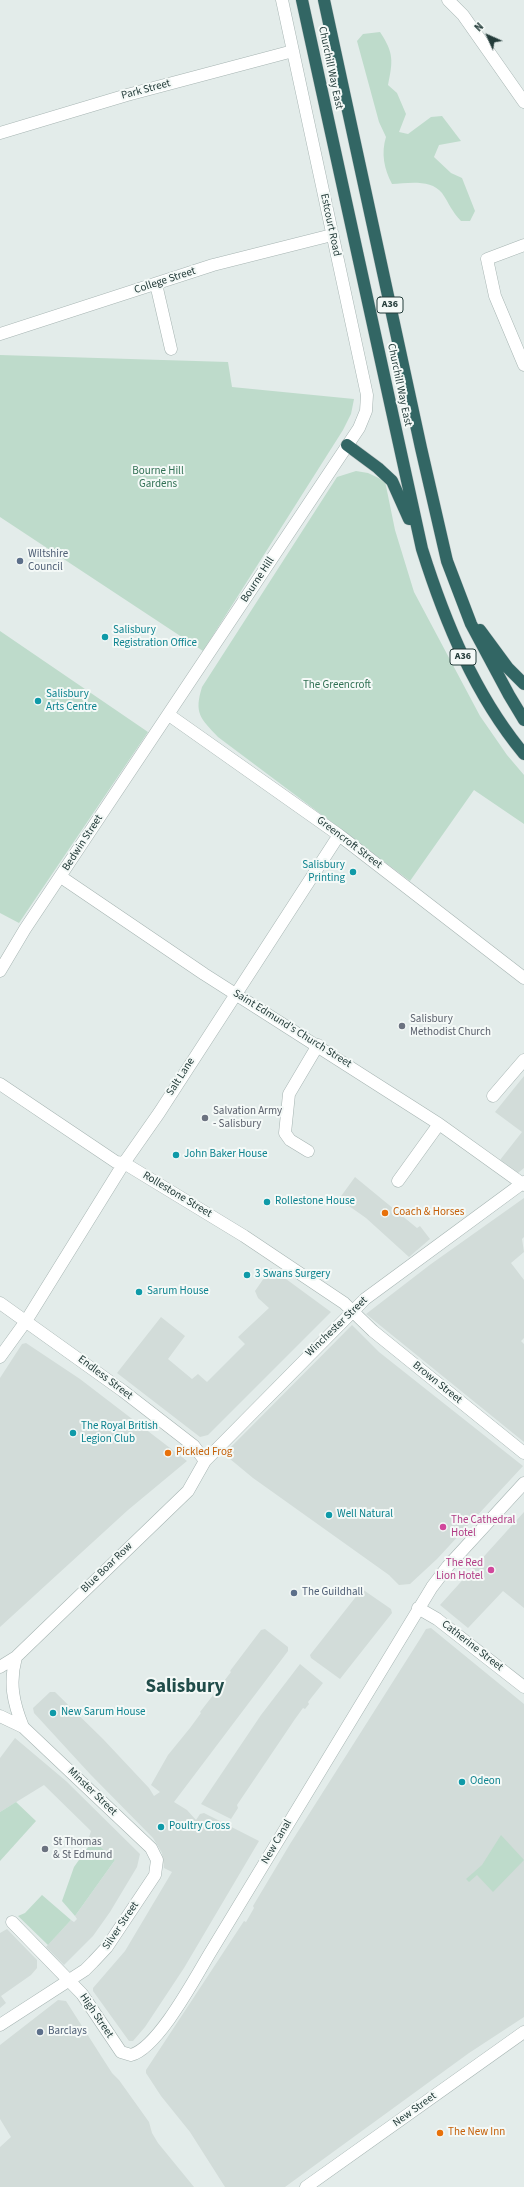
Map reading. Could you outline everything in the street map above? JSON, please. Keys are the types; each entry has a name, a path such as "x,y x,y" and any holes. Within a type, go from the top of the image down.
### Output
{"highway":[{"name":"Churchill Way East","path":"302,0 422,549 439,602 459,649 490,707 524,754"},
{"name":"Churchill Way East","path":"324,0 447,561 464,608 498,676 524,720"},
{"path":"347,445 378,468 392,481 422,549"},
{"path":"464,608 508,668 524,684"}],"street":[{"name":"Estcourt Road","path":"282,0 367,395 363,419 347,445"},
{"path":"448,0 463,15 524,102"},
{"name":"Park Street","path":"0,133 127,94 293,51"},
{"name":"College Street","path":"0,334 213,266 332,235"},
{"path":"524,245 487,259 495,296 524,365"},
{"path":"156,284 171,349"},
{"name":"Bourne Hill","path":"169,715 347,445"},
{"name":"Greencroft Street","path":"169,715 339,835 524,978"},
{"name":"Bedwin Street","path":"0,971 169,715"},
{"name":"Salt Lane","path":"0,1357 26,1321 124,1163 159,1113 235,993 339,835"},
{"name":"Saint Edmund's Church Street","path":"61,877 235,993 439,1124 523,1184"},
{"path":"308,1151 290,1140 285,1133 286,1118 289,1108 289,1094 318,1046"},
{"path":"493,1096 524,1060"},
{"name":"Rollestone Street","path":"0,1084 116,1162 124,1163 305,1275 344,1303 351,1312"},
{"path":"398,1181 439,1124"},
{"name":"Winchester Street","path":"205,1461 365,1299 523,1184"},
{"name":"Endless Street","path":"0,1303 86,1363 188,1442 205,1461"},
{"name":"Brown Street","path":"351,1312 524,1453"},
{"name":"Blue Boar Row","path":"0,1667 16,1657 188,1492 205,1461"},
{"name":"New Canal","path":"121,2052 131,2055 149,2045 178,2006 418,1608 448,1566 524,1483"},
{"name":"Catherine Street","path":"418,1608 437,1619 524,1687"},
{"name":"Minster Street","path":"16,1657 12,1670 12,1695 23,1727"},
{"name":"Minster Street","path":"0,1716 23,1727 151,1848 157,1860"},
{"name":"Silver Street","path":"0,2025 54,1988 69,1981 84,1970 107,1947 155,1875 157,1860"},
{"name":"High Street","path":"12,1922 82,1994 121,2052"},
{"name":"New Street","path":"306,2187 524,2032"}],"shaded area":[{"path":"524,1076 524,1168 518,1173 500,1160 522,1132 495,1112"},
{"name":"Coach & Horses","path":"355,1177 417,1228 420,1226 430,1239 409,1257 366,1218 339,1199"},
{"path":"524,1198 524,1237 522,1239 524,1252 511,1263 524,1280 524,1338 521,1341 524,1344 524,1442 366,1314 431,1264"},
{"path":"271,1268 331,1312 208,1435 200,1437 117,1373 161,1317 185,1336 168,1359 192,1379 198,1374 207,1382 245,1344 238,1337 269,1308 258,1298 255,1291"},
{"path":"352,1325 379,1352 523,1466 437,1559 410,1584 399,1585 389,1575 253,1478 224,1454"},
{"path":"26,1343 80,1379 187,1461 128,1510 0,1627 0,1378 22,1344"},
{"path":"524,1512 524,1608 503,1591 468,1628 440,1605"},
{"path":"362,1589 391,1609 392,1613 340,1679 311,1658 310,1655"},
{"path":"431,1628 524,1704 524,2017 469,2053 285,2187 225,2187 190,2132 161,2096 146,2073 146,2070 244,1921 246,1922 254,1908 253,1906 290,1844 426,1629"},
{"path":"265,1629 288,1647 288,1651 174,1802 187,1810 196,1820 200,1814 204,1813 259,1841 184,1968 145,2027 133,2041 129,2041 93,1991 93,1988 125,1951 172,1872 164,1868 162,1853 153,1838 90,1774 34,1713 33,1708 50,1692 55,1692 103,1739 149,1788 154,1796 160,1792 151,1785 168,1755 190,1728 201,1713 200,1712 261,1630"},
{"path":"300,1664 323,1683 308,1702 309,1704 305,1709 303,1708 295,1719 237,1805 238,1808 231,1819 201,1804 261,1715"},
{"path":"15,1738 66,1781 140,1854 137,1867 110,1912 93,1936 64,1965 46,1947 71,1920 74,1922 77,1919 75,1916 115,1860 89,1837 91,1831 44,1785 0,1812 0,1758"},
{"path":"7,1929 37,1960 37,1968 31,1975 1,1996 6,2003 0,2008 0,1933"},
{"path":"58,2000 66,2001 112,2073 119,2080 149,2122 152,2133 158,2143 194,2187 0,2187 0,2147 11,2137 0,2119 0,2045"}],"green space":[{"path":"380,32 385,39 391,57 391,70 388,85 397,93 406,114 399,132 408,134 431,117 442,116 461,141 439,145 434,157 451,173 462,178 475,211 470,221 461,221 442,193 432,186 419,183 392,184 389,178 384,161 384,143 386,137 379,122 357,41 363,34"},
{"name":"Bourne Hill Gardens","path":"0,355 228,362 232,387 354,399 351,414 343,430 203,651 0,517"},
{"name":"The Greencroft","path":"356,471 368,473 385,481 395,530 414,592 480,716 507,755 524,775 524,824 474,790 410,881 218,737 203,720 199,709 202,687 337,477"},
{"path":"0,631 148,732 19,923 0,913"},
{"path":"16,1802 36,1821 0,1861 0,1812"},
{"path":"501,1835 524,1860 493,1892 477,1875 469,1882 466,1879 482,1865"},
{"path":"93,1840 115,1860 75,1916 62,1901 74,1867"},
{"path":"42,1895 71,1920 48,1945 18,1916 25,1913"}],"place":[{"name":"Wiltshire Council","path":"20,561"},
{"name":"Salisbury Registration Office","path":"105,637"},
{"name":"Salisbury Arts Centre","path":"38,701"},
{"name":"Salisbury Printing","path":"353,872"},
{"name":"Salisbury Methodist Church","path":"402,1026"},
{"name":"Salvation Army - Salisbury","path":"205,1118"},
{"name":"John Baker House","path":"176,1155"},
{"name":"Rollestone House","path":"267,1202"},
{"name":"Coach & Horses","path":"385,1213"},
{"name":"3 Swans Surgery","path":"247,1275"},
{"name":"Sarum House","path":"139,1292"},
{"name":"The Royal British Legion Club","path":"73,1433"},
{"name":"Pickled Frog","path":"168,1453"},
{"name":"Well Natural","path":"329,1515"},
{"name":"The Cathedral Hotel","path":"443,1527"},
{"name":"The Red Lion Hotel","path":"491,1570"},
{"name":"The Guildhall","path":"294,1593"},
{"name":"New Sarum House","path":"53,1713"},
{"name":"Odeon","path":"462,1782"},
{"name":"Poultry Cross","path":"161,1827"},
{"name":"St Thomas & St Edmund","path":"45,1849"},
{"name":"Barclays","path":"40,2032"},
{"name":"The New Inn","path":"440,2133"}],"district":[{"name":"Salisbury","path":"185,1688"}]}
